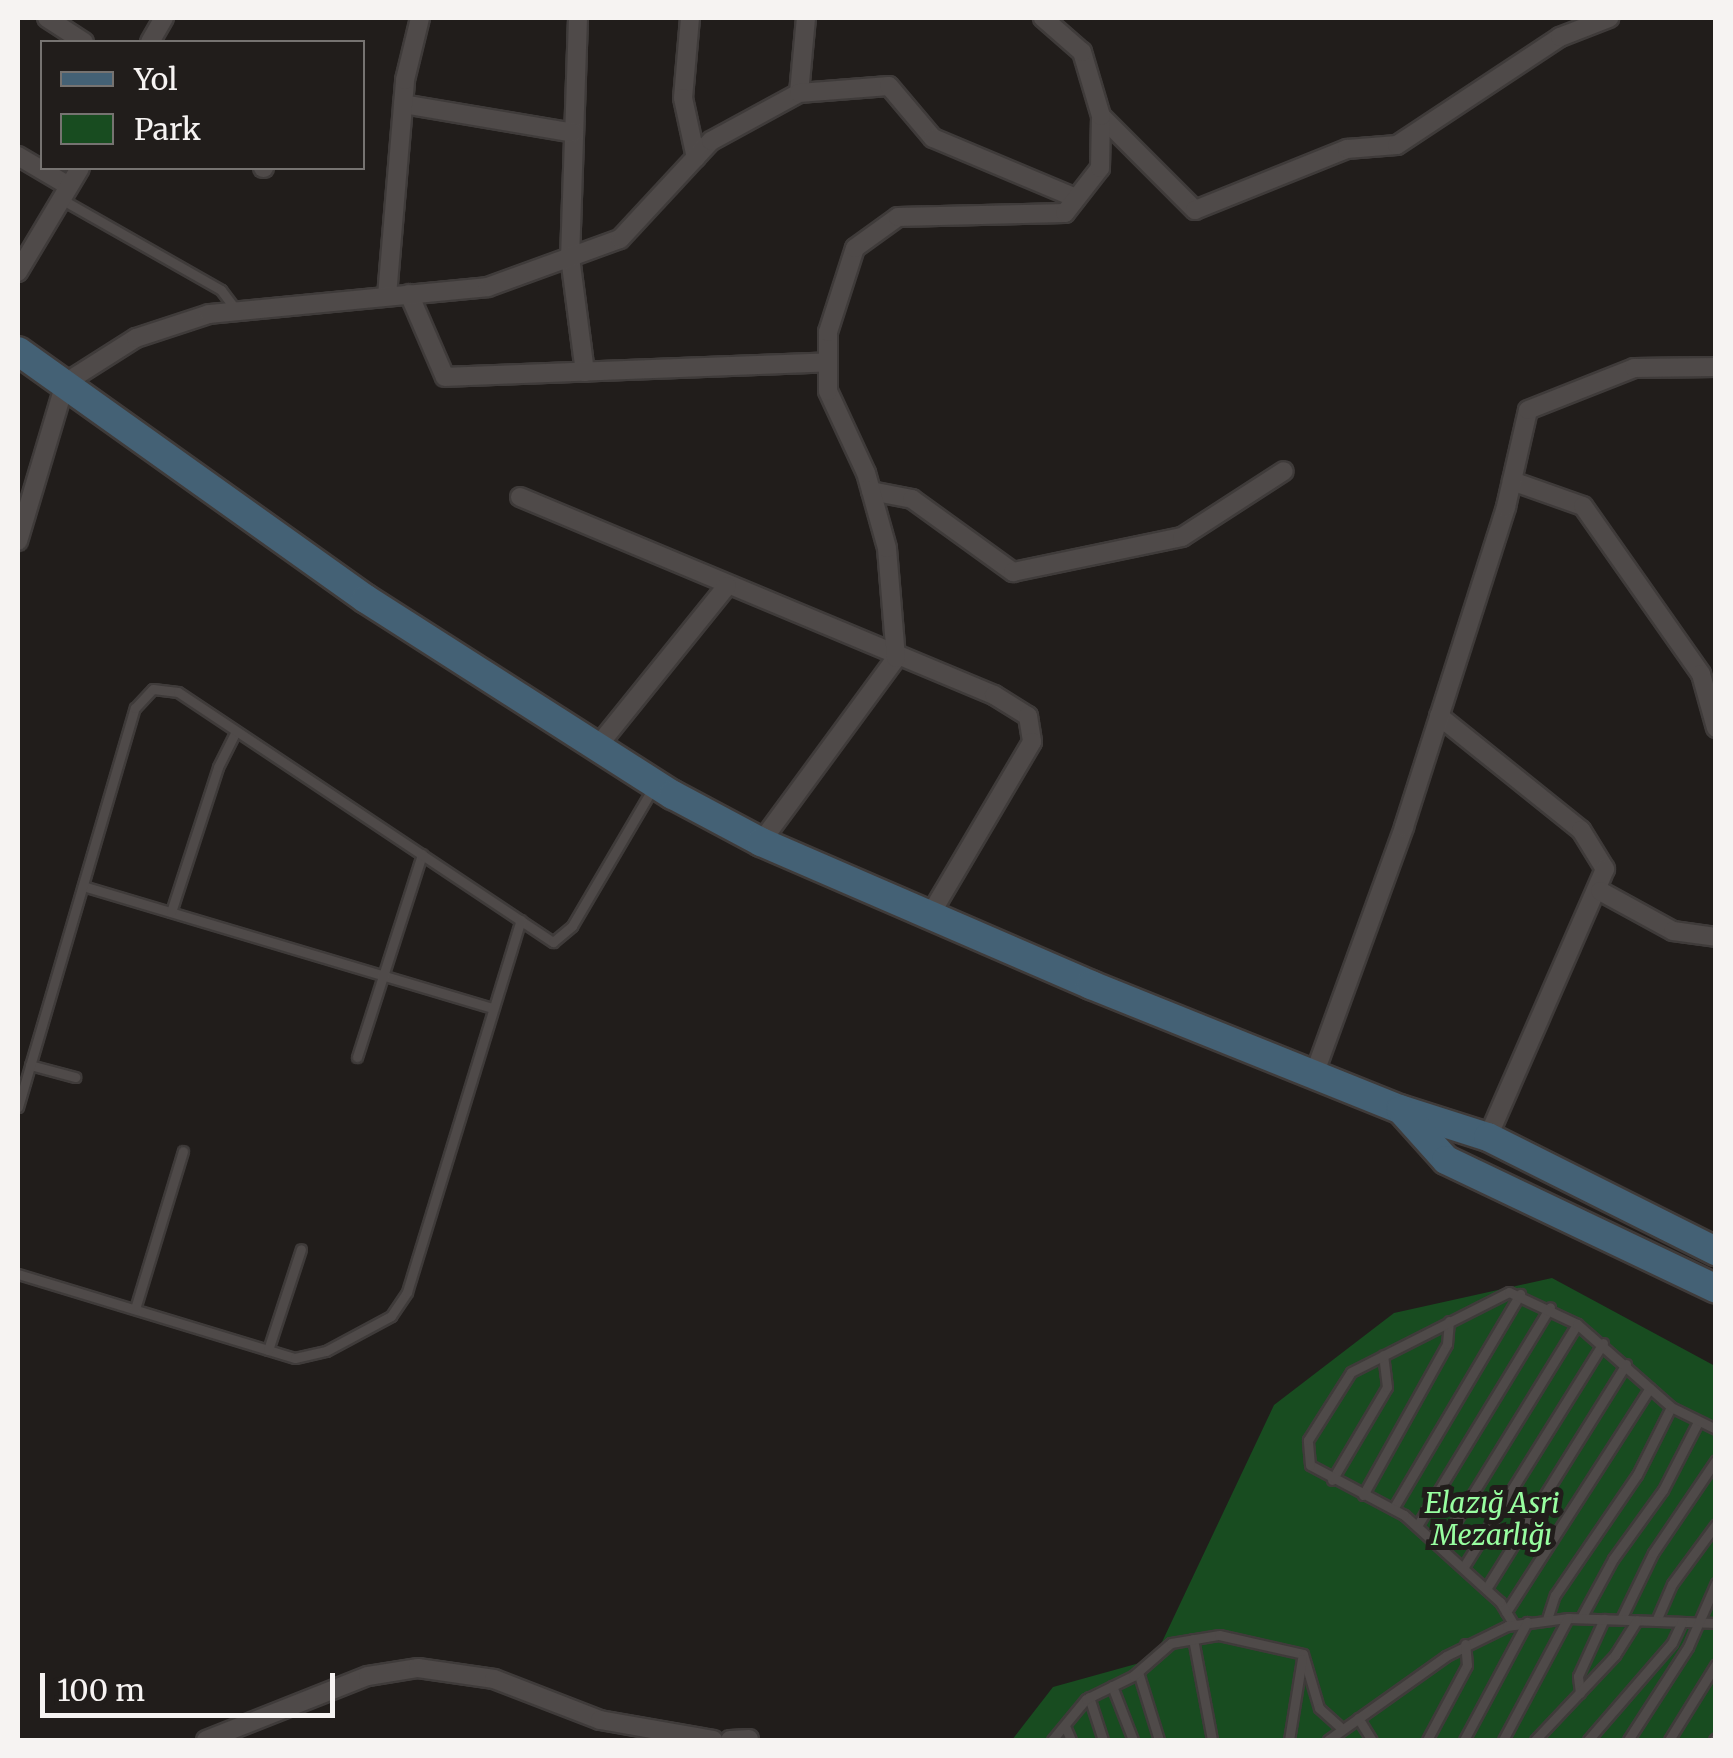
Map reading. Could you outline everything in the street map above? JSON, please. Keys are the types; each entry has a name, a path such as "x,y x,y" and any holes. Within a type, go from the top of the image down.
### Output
{"street":[{"path":"47,18 81,40"},
{"path":"151,40 164,18"},
{"path":"387,296 403,104 420,18"},
{"path":"578,18 570,257 585,372"},
{"path":"690,18 683,98 696,158"},
{"path":"799,94 806,18"},
{"path":"761,842 896,658 887,548 871,491 828,391 828,332 855,248 898,217 1065,213 1100,168 1100,116 1082,52 1043,18"},
{"path":"1100,116 1195,210 1347,148 1397,144 1560,37 1609,18"},
{"path":"18,541 66,383 136,338 237,311 488,287 620,239 711,140 799,94 889,86 933,138 1076,198"},
{"path":"403,104 574,133"},
{"path":"18,156 65,193"},
{"path":"18,272 79,170"},
{"path":"409,294 444,378 828,362"},
{"path":"18,352 366,599 655,784 761,842 1400,1109 1488,1137 1716,1251"},
{"path":"1315,1072 1440,716 1512,481 1528,410 1634,368 1716,367"},
{"path":"871,491 912,498 1013,572 1182,537 1284,471"},
{"path":"1512,481 1583,506 1701,674 1716,728"},
{"path":"520,497 896,658 994,695 1028,716 1032,742 930,915"},
{"path":"598,747 728,586"},
{"path":"1440,716 1581,830 1605,869 1600,891 1488,1137"},
{"path":"1600,891 1673,932 1716,937"},
{"path":"1400,1109 1446,1160 1716,1288"},
{"path":"206,1740 368,1676 418,1668 494,1679 625,1727 713,1740"}],"lane":[{"path":"65,193 221,290 237,311"},
{"path":"18,1107 139,700 153,689 170,688 553,942 563,937 655,784"},
{"path":"172,912 218,767 236,730"},
{"path":"357,1057 422,854"},
{"path":"83,886 491,1008"},
{"path":"18,1274 268,1350 311,1358 399,1307 521,920"},
{"path":"30,1065 75,1078"},
{"path":"135,1310 183,1151"},
{"path":"268,1350 301,1249"},
{"path":"1514,1625 1486,1589 1417,1526 1393,1509 1310,1466 1308,1440 1351,1372 1494,1294 1520,1294 1577,1324 1672,1406 1716,1429"},
{"path":"1393,1509 1520,1294"},
{"path":"1417,1526 1550,1307"},
{"path":"1363,1495 1447,1344 1448,1321"},
{"path":"1440,1547 1577,1324"},
{"path":"1463,1568 1603,1343"},
{"path":"1332,1480 1386,1388 1383,1356"},
{"path":"1486,1589 1626,1364"},
{"path":"1506,1612 1650,1388"},
{"path":"1547,1619 1555,1595 1637,1475 1672,1406"},
{"path":"1581,1618 1670,1480 1698,1422"},
{"path":"1621,1619 1653,1553 1716,1460"},
{"path":"1656,1621 1686,1561 1716,1524"},
{"path":"1628,1740 1688,1648 1716,1583"},
{"path":"1503,1740 1568,1618"},
{"path":"1328,1740 1465,1644 1514,1625 1568,1618 1716,1623"},
{"path":"1580,1693 1578,1676 1604,1618"},
{"path":"1535,1740 1580,1693 1637,1620"},
{"path":"1464,1740 1527,1622"},
{"path":"1588,1740 1672,1643 1682,1622"},
{"path":"1052,1740 1088,1698 1138,1672 1171,1643 1232,1635 1303,1654"},
{"path":"1192,1639 1212,1740"},
{"path":"1426,1740 1467,1664 1465,1644"},
{"path":"1303,1654 1318,1708 1342,1729"},
{"path":"1289,1740 1303,1654"},
{"path":"1669,1740 1716,1664"},
{"path":"1138,1672 1158,1740"},
{"path":"1112,1686 1133,1740"},
{"path":"1088,1698 1103,1740"},
{"path":"1358,1718 1372,1740"},
{"path":"1065,1726 1071,1740"}],"green space":[{"name":"Elazığ Asri Mezarlığı","path":"1552,1278 1715,1366 1715,1740 1012,1740 1053,1687 1154,1659 1274,1405 1394,1313"}]}
